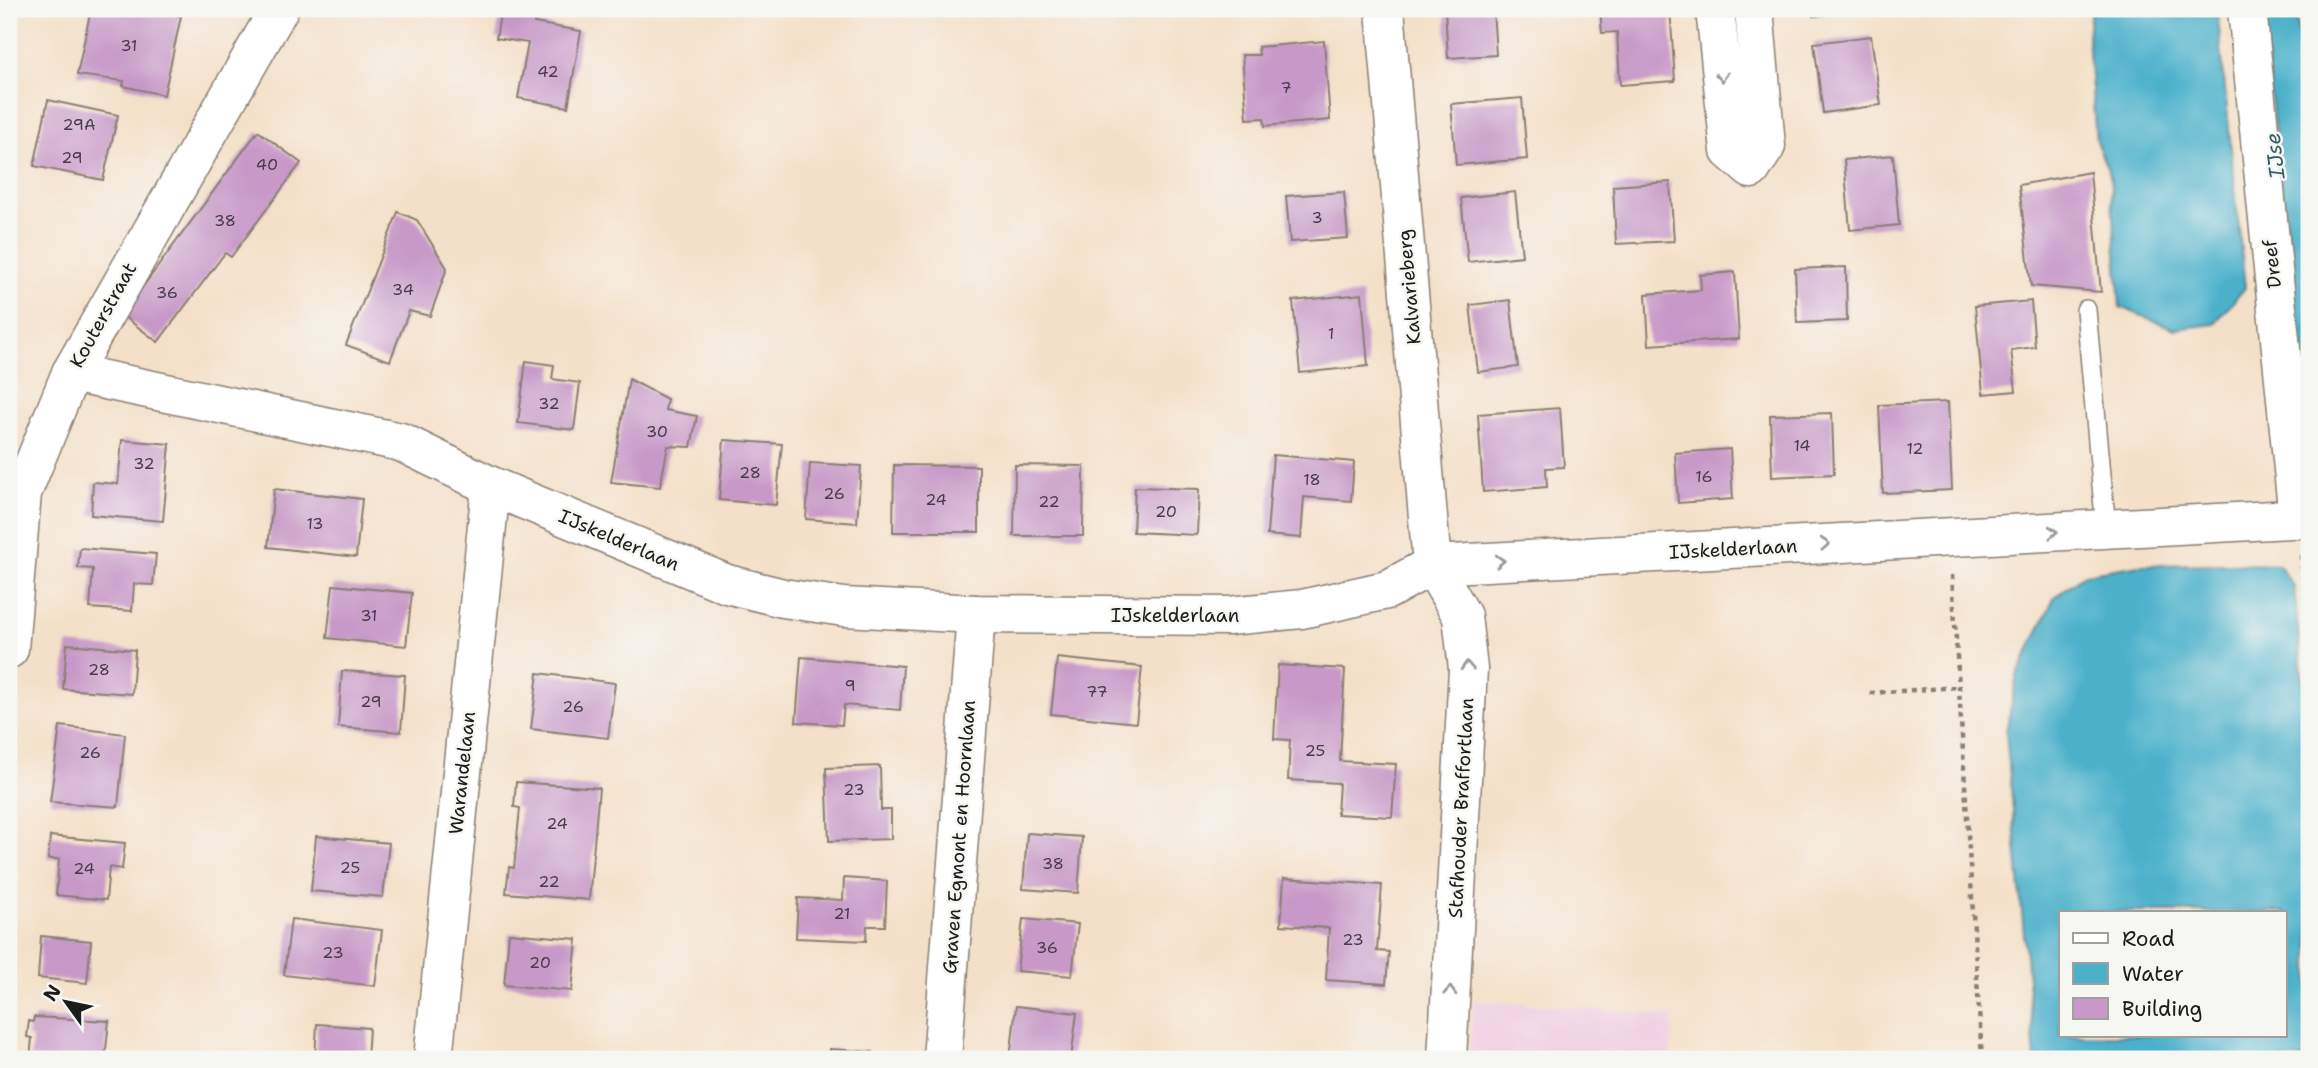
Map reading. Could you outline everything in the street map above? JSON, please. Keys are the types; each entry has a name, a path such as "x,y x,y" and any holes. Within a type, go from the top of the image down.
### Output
{"street":[{"name":"Kouterstraat","path":"9,649 15,491 71,373 279,9"},
{"name":"Kalvarieberg","path":"1385,9 1432,565"},
{"path":"1714,9 1730,151 1751,169 1766,146 1754,9"},
{"name":"Dreef","path":"2247,9 2304,518"},
{"name":"IJskelderlaan","path":"71,373 401,442 491,486 727,584 783,598 844,607 976,614 1228,616 1302,609 1387,590 1432,565 2304,518"},
{"name":"Warandelaan","path":"433,1059 491,486"},
{"name":"Stafhouder Braffortlaan","path":"1432,565 1462,616 1468,669 1447,1059"},
{"name":"Graven Egmont en Hoornlaan","path":"942,1059 976,614"}],"lane":[{"path":"2086,310 2106,529"}],"path":[{"path":"2304,518 2309,651"},
{"path":"1949,537 1982,1059"},
{"path":"1870,692 1959,687"}],"shaded area":[{"path":"1473,1000 1674,1016 1670,1059 1470,1059"}],"water":[{"path":"2091,9 2217,9 2245,288 2214,324 2175,329 2120,307 2110,175 2096,141 2088,37"},
{"path":"2261,9 2296,9 2309,148 2309,438"},
{"path":"2139,565 2279,565 2294,587 2309,750 2309,1059 2035,1059 2006,732 2017,676 2054,598 2085,574"}],"building":[{"path":"91,9 148,9 181,16 164,95 123,86 124,81 77,75"},
{"path":"501,9 537,9 534,23 581,31 568,107 518,98 528,43 496,38"},
{"path":"1445,9 1493,9 1496,55 1448,58"},
{"path":"1600,9 1670,9 1675,81 1620,85 1617,32 1602,33"},
{"path":"1812,9 1855,9 1855,10 1813,16"},
{"path":"1871,36 1881,105 1823,113 1814,43"},
{"path":"1324,41 1330,120 1265,126 1264,118 1247,119 1242,55 1259,55 1258,47"},
{"path":"1522,98 1527,159 1456,165 1451,104"},
{"path":"48,100 118,115 103,180 34,166"},
{"path":"258,131 301,163 231,257 225,253 158,342 122,315"},
{"path":"1893,155 1899,225 1850,230 1844,160"},
{"path":"2090,172 2101,292 2031,286 2019,185"},
{"path":"1670,182 1674,241 1616,244 1613,186"},
{"path":"1344,192 1348,238 1290,242 1286,196"},
{"path":"1515,192 1522,256 1468,262 1461,198"},
{"path":"398,212 417,220 447,268 430,316 409,311 390,361 346,345"},
{"path":"1846,267 1847,321 1797,323 1795,269"},
{"path":"1735,272 1739,339 1649,345 1646,294 1701,290 1700,275"},
{"path":"1362,294 1368,366 1300,373 1293,301"},
{"path":"1510,300 1518,367 1478,372 1470,305"},
{"path":"2031,301 2035,347 2011,350 2016,391 1983,394 1975,306"},
{"path":"526,361 554,365 552,379 580,383 574,430 518,423"},
{"path":"629,379 667,399 665,410 697,416 691,447 668,446 660,487 611,482"},
{"path":"1948,402 1952,490 1883,493 1879,405"},
{"path":"1560,408 1564,467 1546,468 1547,487 1483,492 1478,414"},
{"path":"1832,413 1834,474 1772,477 1770,415"},
{"path":"122,440 170,444 163,521 91,515 93,482 118,484"},
{"path":"724,440 782,444 776,505 719,500"},
{"path":"1730,449 1733,499 1678,503 1675,453"},
{"path":"1273,455 1354,462 1351,501 1304,497 1301,538 1267,535"},
{"path":"810,463 861,466 857,523 806,519"},
{"path":"894,465 979,466 979,532 893,532"},
{"path":"1015,465 1084,466 1083,536 1014,536"},
{"path":"1135,487 1199,489 1197,535 1133,532"},
{"path":"274,489 362,499 356,557 268,547"},
{"path":"80,548 156,554 153,585 134,584 132,611 90,608 93,569 78,568"},
{"path":"333,585 412,593 406,646 327,638"},
{"path":"67,644 135,650 132,694 63,689"},
{"path":"801,657 903,666 900,710 844,705 842,725 796,722"},
{"path":"1057,658 1142,667 1136,723 1051,714"},
{"path":"1278,665 1345,669 1340,761 1396,764 1392,817 1337,814 1339,783 1288,780 1290,740 1274,739"},
{"path":"342,671 405,675 401,732 338,727"},
{"path":"538,673 615,683 608,738 531,729"},
{"path":"60,726 125,734 118,807 50,802"},
{"path":"880,766 881,810 891,810 891,839 829,841 826,768"},
{"path":"516,782 599,788 589,900 506,893 509,867 514,868 520,808 514,807"},
{"path":"1027,833 1082,837 1078,893 1023,889"},
{"path":"50,836 125,843 122,869 109,867 106,900 56,895 59,859 48,859"},
{"path":"316,836 389,843 383,897 311,891"},
{"path":"844,878 887,881 885,926 867,926 866,941 796,938 798,898 843,900"},
{"path":"1284,878 1382,885 1377,951 1389,952 1386,984 1326,980 1329,928 1281,925"},
{"path":"291,919 382,930 375,986 284,975"},
{"path":"1023,919 1078,924 1072,976 1017,971"},
{"path":"509,933 577,939 572,991 504,985"},
{"path":"41,936 91,941 87,983 38,978"},
{"path":"1016,1006 1077,1013 1071,1059 1010,1059"},
{"path":"34,1017 109,1021 105,1059 30,1059 32,1038 27,1037 29,1021 33,1022"},
{"path":"317,1024 369,1028 367,1059 315,1058"},
{"path":"830,1049 873,1052 873,1059 829,1059"}],"water label":[{"name":"IJse","path":"2275,156"}]}
